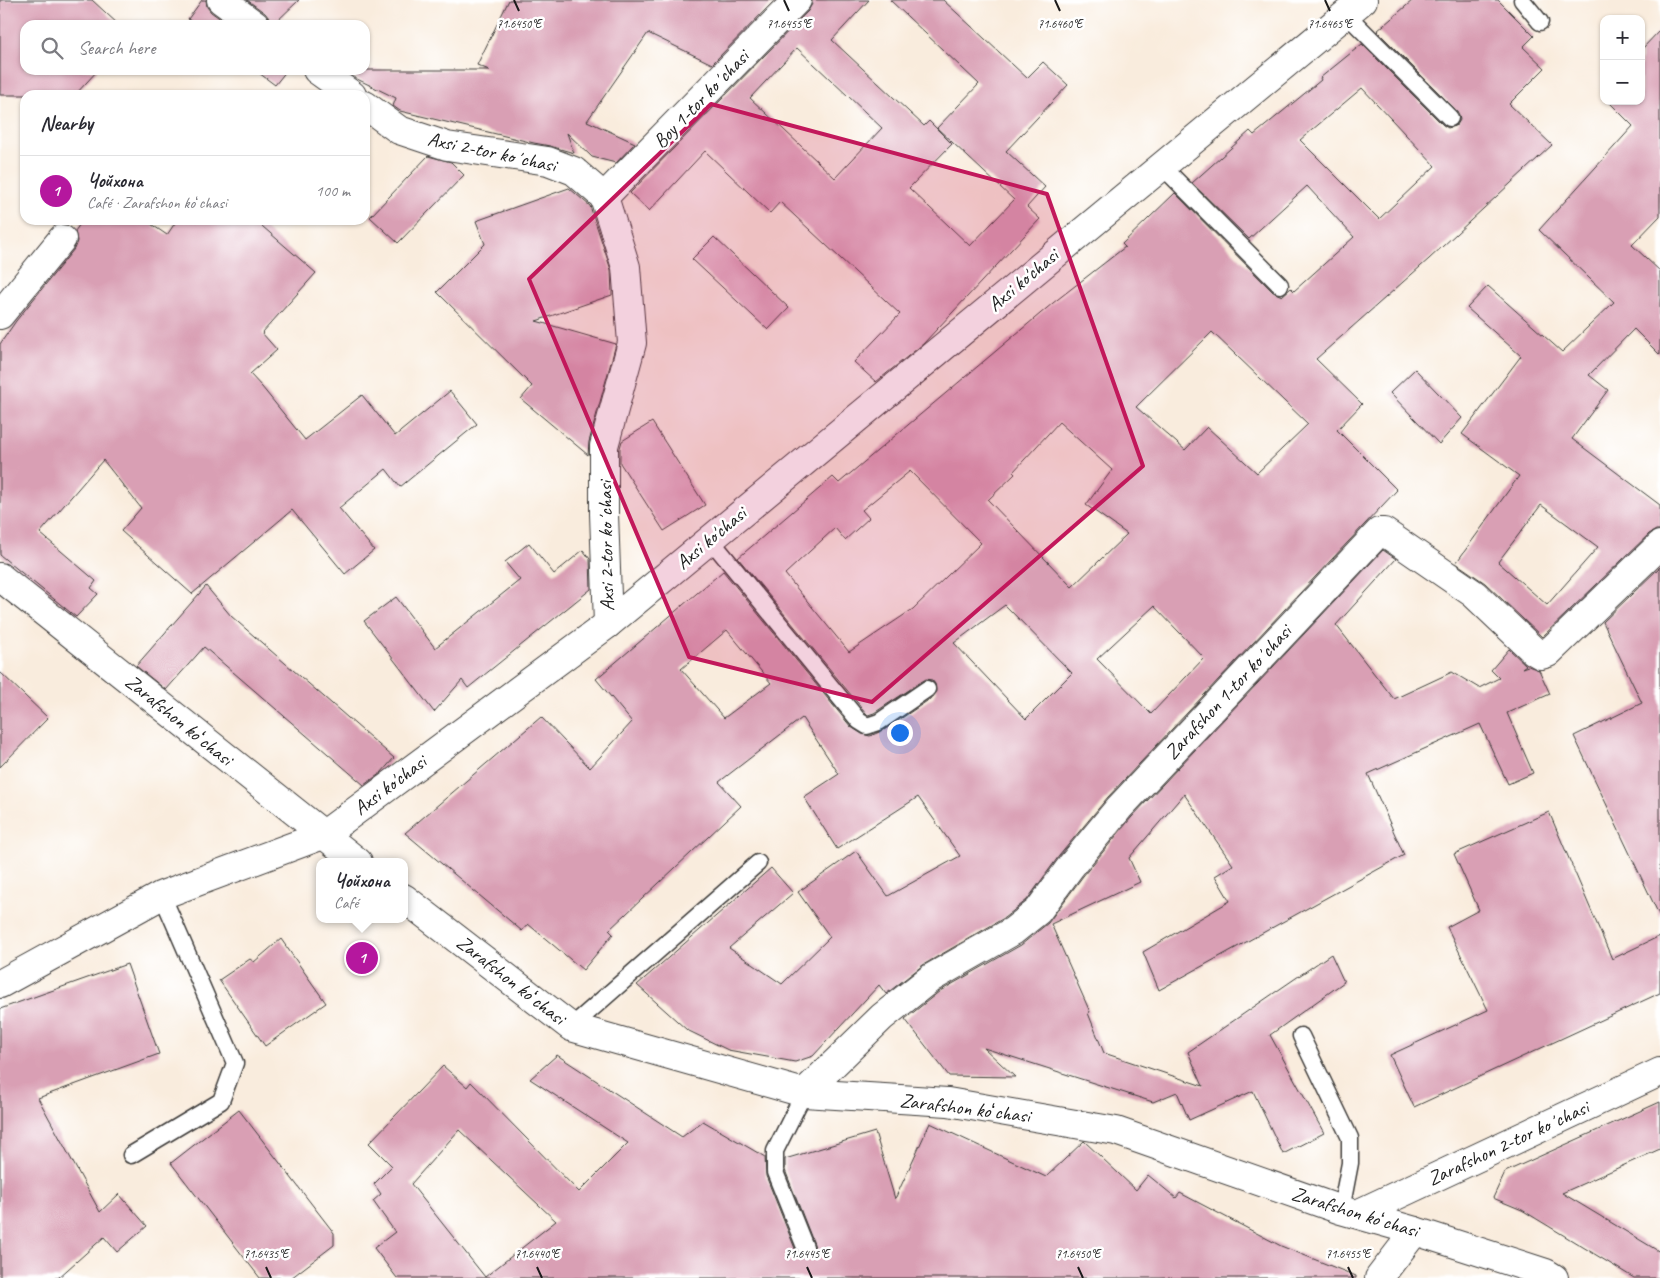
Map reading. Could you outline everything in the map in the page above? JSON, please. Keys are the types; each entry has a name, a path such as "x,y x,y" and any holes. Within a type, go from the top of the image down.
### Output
{"street":[{"path":"221,0 248,20"},
{"name":"Boy 1-tor koʼchasi","path":"604,197 797,0"},
{"name":"Axsi ko'chasi","path":"0,984 162,895 323,835 608,624 1355,7"},
{"path":"324,75 345,90"},
{"name":"Аxsi 2-tor koʼchasi","path":"370,109 399,130 447,146 548,161 574,171 604,197 626,267 632,343 604,446 604,514 608,624"},
{"path":"0,315 62,238"},
{"name":"Zarafshon 1-tor koʼchasi","path":"804,1094 882,1017 931,978 1013,930 1038,911 1071,866 1119,808 1379,532 1384,532 1474,594 1534,651 1541,655 1548,653 1660,545"},
{"name":"Zarafshon koʻchasi","path":"0,577 353,858"},
{"name":"Zarafshon koʻchasi","path":"408,901 571,1027 804,1094 948,1102 1116,1131 1349,1212 1546,1273 1554,1278"},
{"name":"Zarafshon 2-tor koʼchasi","path":"1349,1212 1660,1072"},
{"path":"1379,1278 1415,1231"}],"lane":[{"path":"1522,0 1540,22"},
{"path":"1355,7 1450,118"},
{"path":"1162,166 1280,285"},
{"path":"710,539 859,721 867,726 879,722 927,689"},
{"path":"571,1027 758,863"},
{"path":"131,1155 220,1101 235,1063 162,895"},
{"path":"1301,1036 1350,1138 1349,1212"},
{"path":"804,1094 775,1151 775,1172 806,1247"}],"highlighted area":[{"path":"711,104 1047,194 1143,466 872,702 689,657 529,279"}],"building":[{"path":"0,0 92,0 114,20 20,20 20,75 93,75 80,90 20,90 20,95 0,95"},
{"path":"202,0 206,0 207,7 211,12 222,20 189,20 188,19"},
{"path":"247,0 299,0 278,20 269,20 265,13"},
{"path":"509,0 775,0 712,64 648,33 587,121 635,143 616,163 592,157 567,133 574,153 400,111 393,106 396,98 351,75 370,75 370,70 489,70 477,65"},
{"path":"812,0 869,0 832,40 924,126 929,121 952,144 909,188 970,246 1014,200 937,128 979,84 890,0 943,0 1027,78 1043,62 1068,85 1006,151 1045,187 1027,207 1040,219 923,344 876,382 854,362 900,314 780,202 770,213 705,151 649,211 630,193 808,11","holes":["797,48 882,128 835,178 750,98"]},
{"path":"1413,0 1498,0 1534,36 1523,47 1545,68 1509,104 1552,145 1429,259 1316,359 1362,404 1337,430 1397,490 1108,797 1059,856 1027,900 1004,918 923,965 886,994 879,985 813,1056 795,1062 728,1050 687,1030 637,985 771,868 793,893 729,948 782,984 830,937 798,892 856,851 888,896 960,856 918,797 837,849 804,797 839,774 802,718 719,782 741,806 609,930 613,934 583,970 528,924 522,931 405,833 541,717 590,768 632,722 596,679 723,571 851,727 862,734 870,736 884,730 933,697 936,693 935,684 932,680 926,679 868,715 738,558 833,477 839,483 1053,303 1125,247 1122,244 1175,193 1273,292 1282,296 1291,288 1294,291 1354,237 1307,186 1249,239 1192,183 1250,131 1254,135 1362,44 1443,125 1448,128 1457,125 1460,120 1457,111 1377,31","holes":["1362,88 1435,166 1379,219 1300,140","1212,332 1308,424 1257,473 1207,427 1185,450 1136,407","1059,422 1112,470 1086,505 1127,534 1072,587 988,500 1015,474 1013,472","910,471 981,543 913,609 849,652 785,574 835,528 845,540 869,518 862,510","1005,605 1072,673 1026,719 954,643","1154,606 1204,658 1151,714 1097,659","727,630 771,683 724,718 681,669"]},
{"path":"1660,30 1660,216 1632,245 1660,271 1660,355 1634,329 1589,375 1608,390 1572,439 1660,505 1660,530 1649,534 1542,637 1485,583 1456,563 1519,476 1462,434 1521,356 1467,308 1488,286 1562,352 1614,302 1539,230 1633,126 1612,105 1645,105 1645,46","holes":["1541,505 1598,547 1547,605 1498,562"]},
{"path":"262,75 283,75 275,85"},
{"path":"428,156 451,162 464,175 398,243 370,217"},
{"path":"569,188 590,206 611,270 612,295 536,321 616,344 589,442 588,455 521,399 532,386 437,292 485,244 476,221"},
{"path":"79,225 152,225 167,235 174,225 261,225 316,273 262,333 277,350 250,374 305,440 362,395 395,436 450,391 477,424 400,487 386,469 339,508 374,550 345,574 292,510 192,594 121,531 141,508 103,460 40,533 96,581 91,588 98,594 76,617 0,555 0,344 16,321 74,249 77,241 75,231"},
{"path":"714,237 789,308 768,330 692,259"},
{"path":"1415,369 1462,418 1439,444 1390,393"},
{"path":"652,422 705,505 664,531 620,463 622,441"},
{"path":"529,543 554,574 583,550 590,559 591,589 468,688 462,680 434,712 364,621 396,597 435,648 520,580 505,562"},
{"path":"1383,550 1396,559 1336,625 1394,699 1452,672 1479,688 1499,678 1491,670 1509,649 1526,665 1522,668 1528,666 1539,670 1550,694 1507,713 1533,773 1508,784 1480,724 1368,774 1404,855 1159,990 1143,952 1230,901 1215,876 1233,865 1184,794 1129,858 1140,882 1051,924 1090,1012 1088,1013 1104,1053 1203,1086 1188,1052 1331,954 1344,982 1270,1035 1324,1133 1283,1154 1253,1091 1189,1120 1177,1092 1153,1102 984,1048 1015,1077 949,1076 905,1019 940,991 1021,945 1048,923 1083,876 1131,818"},
{"path":"1660,567 1660,917 1574,736 1642,703 1603,622"},
{"path":"206,586 231,616 394,758 381,773 364,785 204,647 166,690 136,666"},
{"path":"0,672 48,718 0,767"},
{"path":"1549,812 1612,959 1660,936 1660,993 1414,1107 1390,1055 1488,1010 1447,927 1479,910 1454,854"},
{"path":"281,939 326,1003 265,1046 219,980 250,959 254,962"},
{"path":"127,964 159,1054 38,1098 100,1212 119,1194 147,1226 117,1252 104,1237 58,1278 0,1278 0,1009"},
{"path":"557,1055 682,1137 703,1121 765,1157 766,1176 796,1251 798,1255 803,1257 813,1254 815,1249 785,1170 785,1159 875,1132 895,1199 930,1123 1046,1177 1084,1141 1136,1190 1148,1175 1176,1198 1180,1193 1281,1246 1356,1276 1356,1278 397,1278 374,1248 395,1232 373,1201 381,1194 374,1184 392,1166 369,1143 443,1066 467,1087 471,1082 579,1192 628,1143 530,1079","holes":["459,1130 556,1221 485,1277 411,1184"]},
{"path":"1660,1102 1660,1149 1562,1193 1660,1252 1660,1278 1634,1278 1522,1210 1493,1198 1505,1172"},
{"path":"239,1110 334,1233 334,1245 291,1278 260,1278 171,1163"}],"place":[{"name":"Чойхона","path":"362,958"}]}
